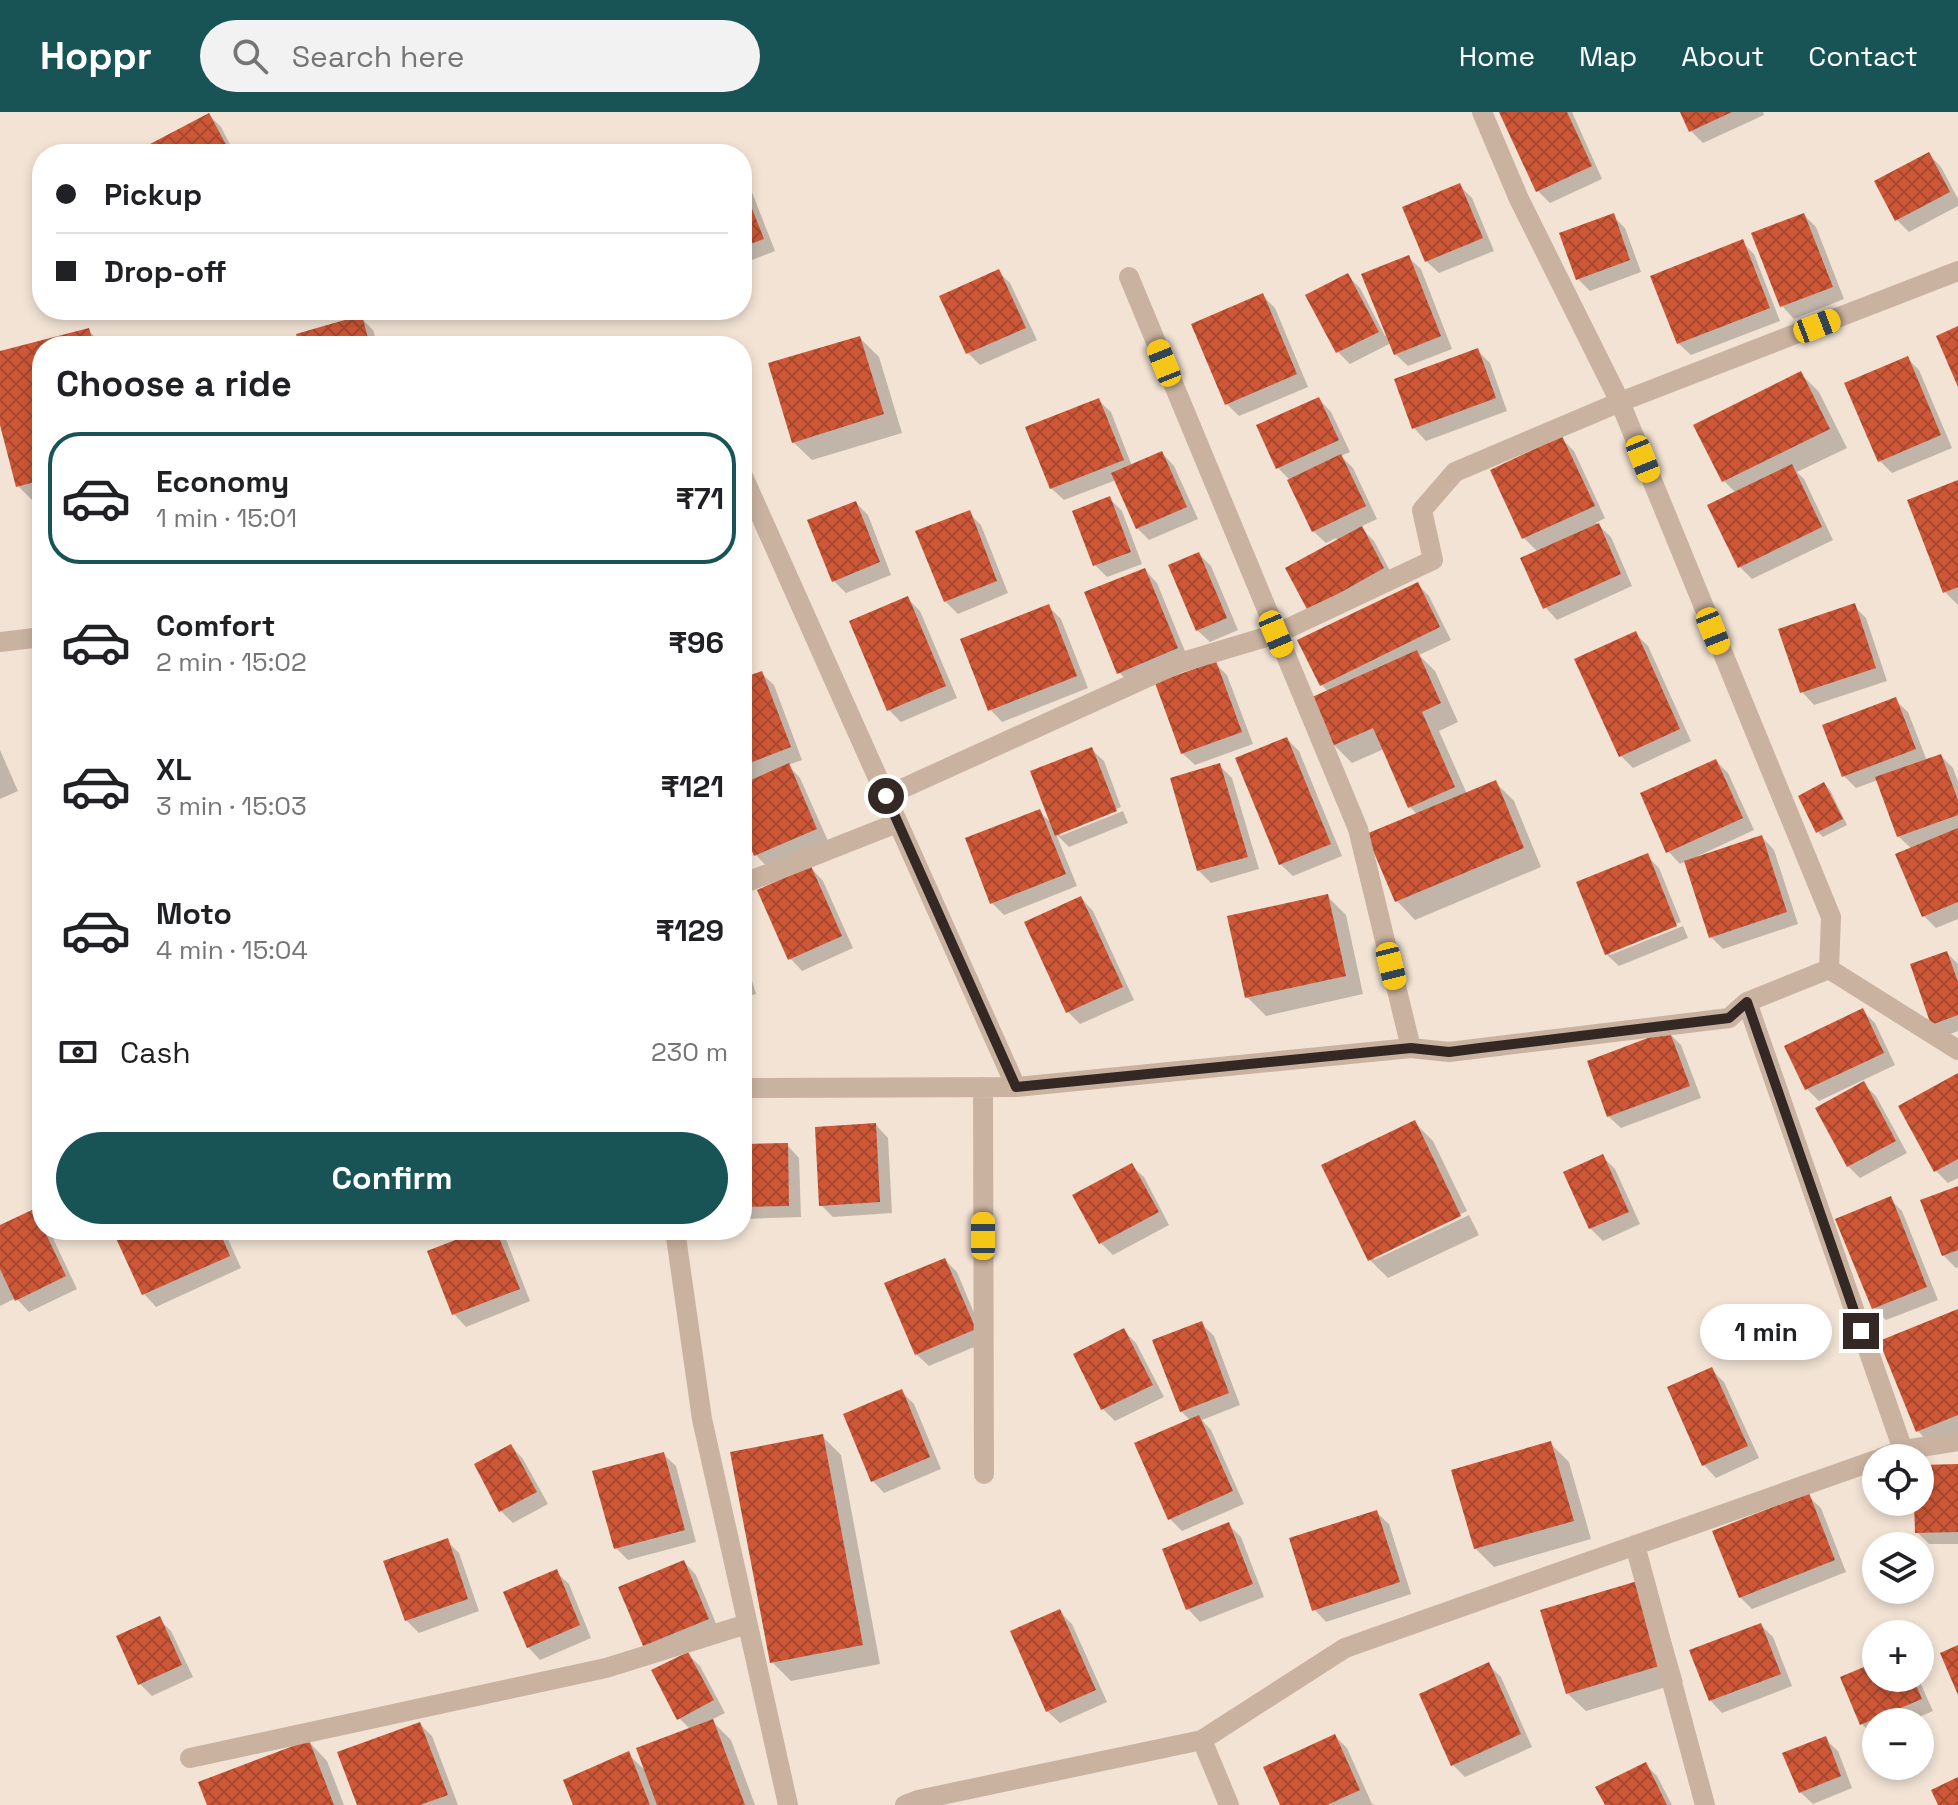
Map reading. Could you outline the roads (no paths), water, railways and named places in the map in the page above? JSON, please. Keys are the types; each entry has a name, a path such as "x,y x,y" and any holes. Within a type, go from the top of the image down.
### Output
{"street":[{"path":"1482,112 1519,199 1620,402 1831,917 1829,969"},
{"path":"886,796 1179,663 1276,634 1433,560 1422,510 1455,472 1620,402 1958,271"},
{"path":"1129,277 1358,829 1411,1048"},
{"path":"752,496 1016,1087"},
{"path":"0,642 32,638"},
{"path":"752,880 897,823"},
{"path":"752,1088 1016,1087 1411,1048 1449,1052 1729,1018 1747,1002 1829,969"},
{"path":"1829,969 1958,1050"},
{"path":"1747,1002 1901,1444"},
{"path":"983,1087 984,1474"},
{"path":"676,1240 702,1419 788,1805"},
{"path":"1934,1445 1958,1441"},
{"path":"905,1805 1202,1740 1345,1648 1862,1465"},
{"path":"1635,1545 1705,1805"},
{"path":"190,1758 606,1668 747,1624"},
{"path":"1202,1740 1229,1805"}]}
